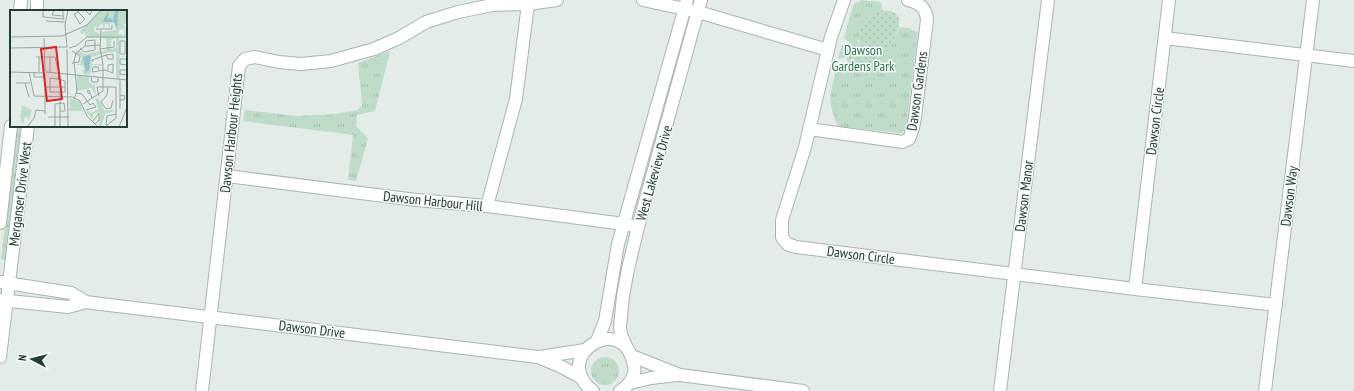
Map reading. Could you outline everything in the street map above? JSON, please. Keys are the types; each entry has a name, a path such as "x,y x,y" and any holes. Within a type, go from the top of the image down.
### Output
{"street":[{"path":"20,10 21,0"},
{"path":"37,10 38,0"},
{"name":"Dawson Harbour Heights","path":"202,391 238,73 239,66 245,59 255,57 279,62 301,64 331,61 374,49 399,38 426,22 458,12 492,5 528,4 557,0"},
{"path":"643,0 686,5 698,12 828,50"},
{"name":"West Lakeview Drive","path":"630,383 635,368 621,335 620,319 628,269 638,227 701,0"},
{"name":"Dawson Circle","path":"844,0 831,37 809,129 782,220 782,237 787,244 796,247 1276,305"},
{"name":"Dawson Gardens","path":"809,129 903,142 909,139 912,133 915,118 927,20 926,12 923,7 920,4 908,0"},
{"name":"Dawson Manor","path":"1000,391 1048,0"},
{"name":"Dawson Circle","path":"1135,289 1170,0"},
{"name":"Dawson Way","path":"1265,391 1313,0"},
{"path":"488,206 516,99 528,4"},
{"name":"West Lakeview Drive","path":"597,341 605,321 614,265 624,224 686,5"},
{"path":"1165,38 1354,61"},
{"name":"Merganser Drive West","path":"0,223 11,127"},
{"name":"Merganser Drive West","path":"0,357 5,282 28,127"},
{"name":"Dawson Harbour Hill","path":"227,176 416,200 488,206 638,227"},
{"name":"Dawson Drive","path":"5,282 71,293 86,302"},
{"name":"Dawson Drive","path":"3,300 68,307 86,302 538,357 562,367 582,378"},
{"path":"593,391 586,385 582,378 579,364 585,350 590,345 604,339 619,342 642,361 680,375 739,387 803,391"},
{"name":"Dawson Drive","path":"538,357 585,350"},
{"path":"620,391 630,383 651,378 680,375"}],"green space":[{"path":"860,0 881,2 882,10 872,13 868,17 861,27 858,43 853,46 844,38 853,6 855,3 860,2"},
{"name":"Dawson Gardens Park","path":"874,11 888,11 898,16 899,26 891,46 878,52 878,64 876,67 869,73 862,74 856,72 850,67 847,61 847,54 851,47 860,42 857,38 862,22"},
{"path":"900,27 909,28 918,32 906,128 902,133 899,133 838,126 832,109 830,96 838,65 848,62 853,70 865,73 871,72 875,67 878,52 891,46"},
{"path":"842,45 849,50 847,57 838,59"},
{"path":"390,51 375,111 357,115 356,126 368,138 356,181 348,180 353,135 243,121 245,110 297,116 336,114 357,110 362,105 358,63"},
{"path":"17,127 21,127 5,260 1,259"},
{"path":"605,357 615,361 619,371 615,381 605,385 595,381 591,371 595,361"}]}
